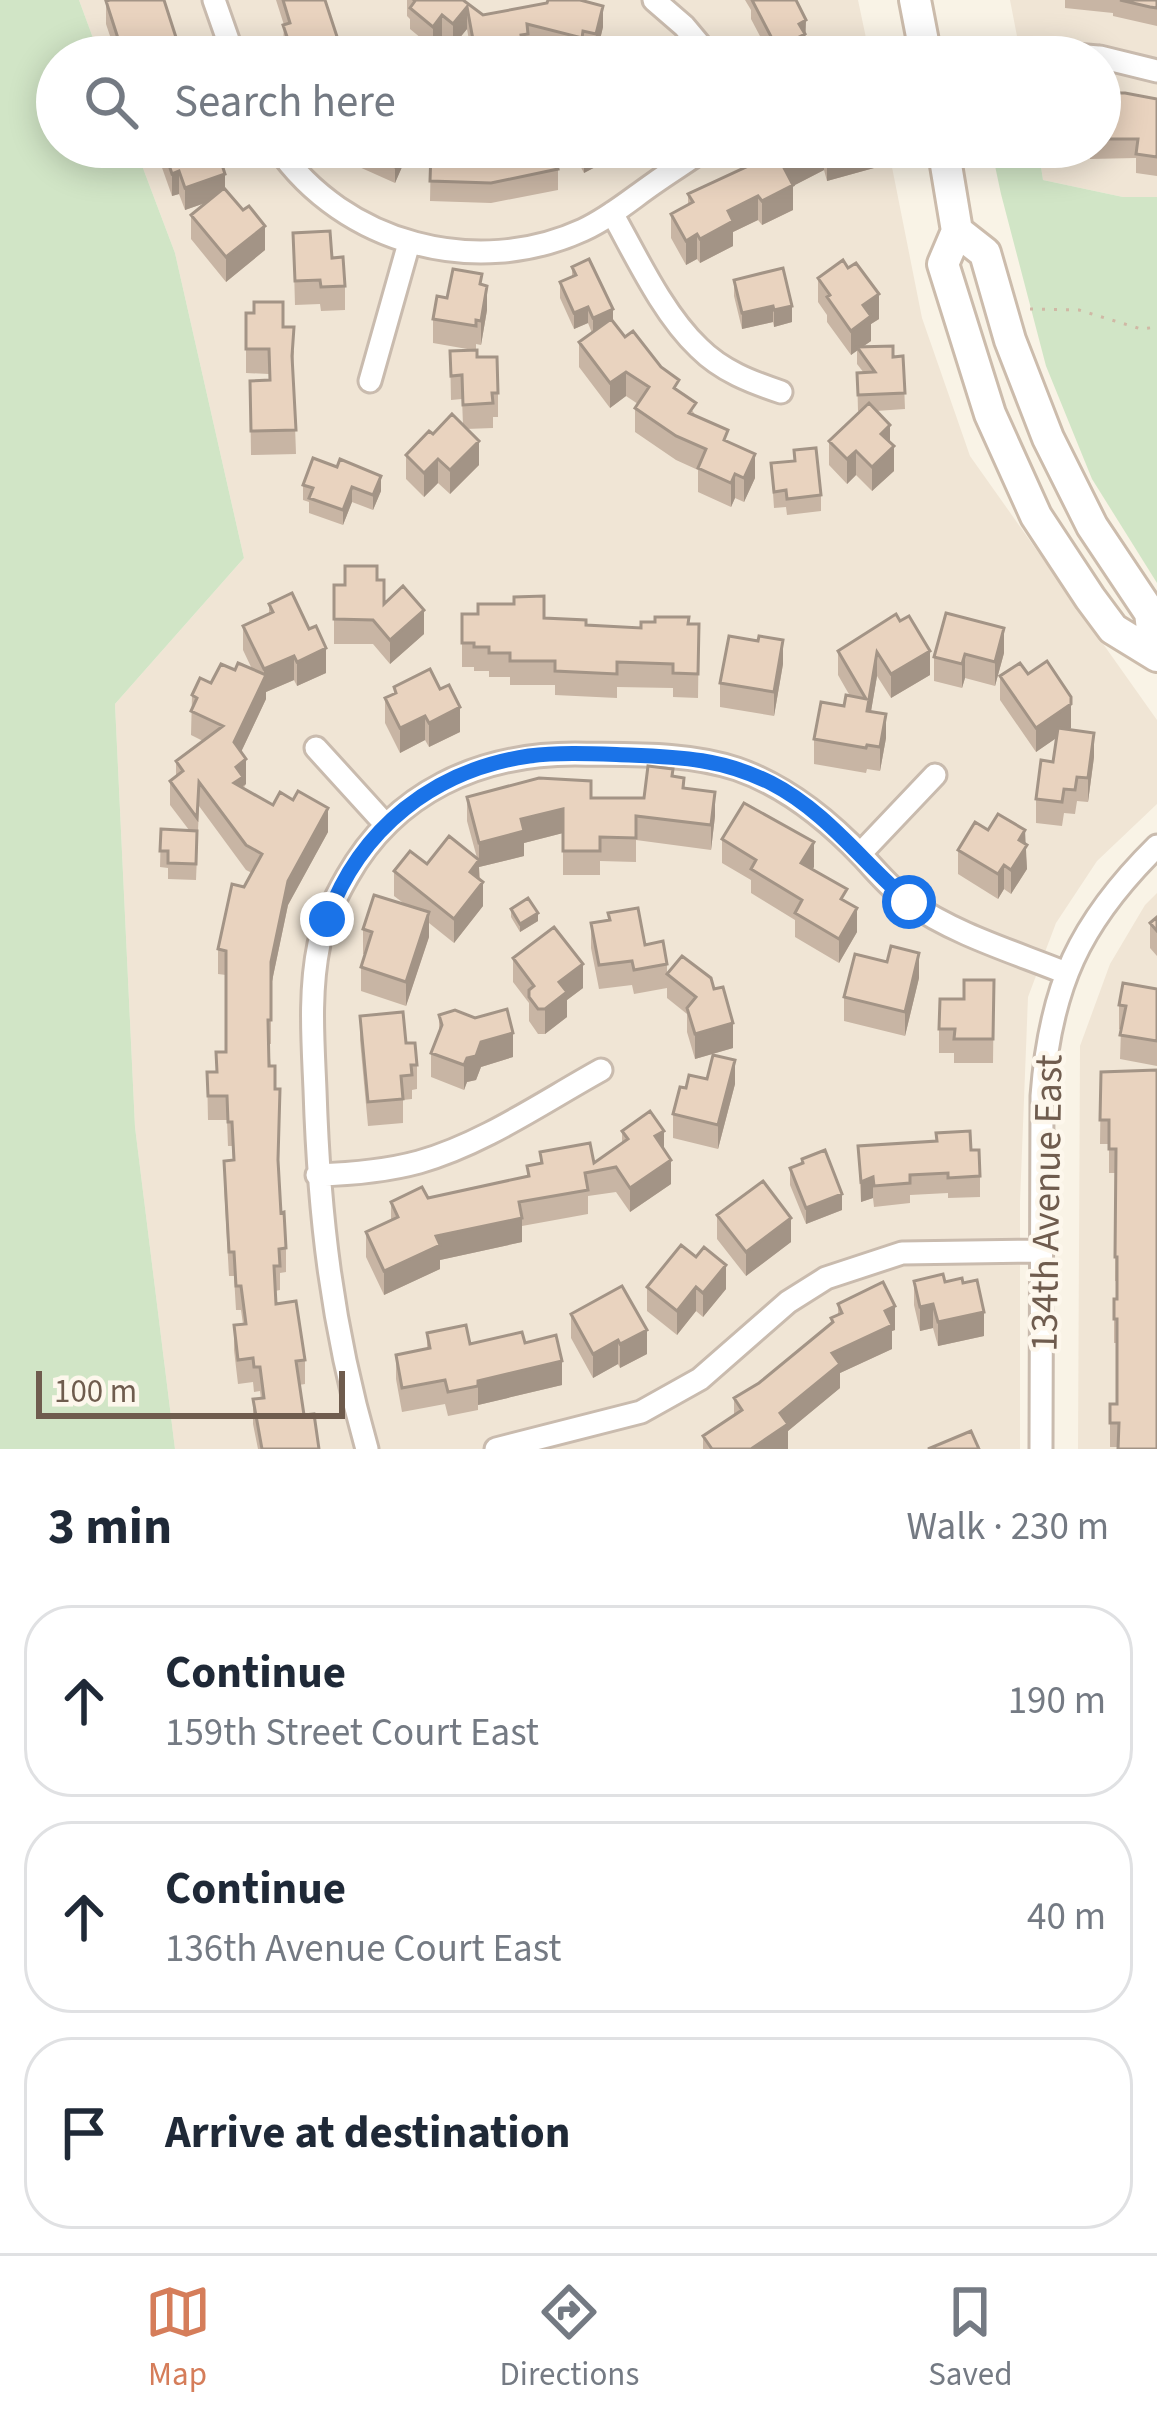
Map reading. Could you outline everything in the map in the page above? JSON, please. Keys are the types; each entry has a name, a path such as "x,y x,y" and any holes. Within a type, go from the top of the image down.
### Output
{"street":[{"path":"214,0 227,36"},
{"path":"653,0 692,36"},
{"path":"915,0 922,36"},
{"path":"1121,62 1157,71"},
{"path":"294,168 323,198 377,232 435,250 502,252 587,229 677,168"},
{"path":"946,168 957,231 944,265 990,414 1036,516 1090,598 1113,629 1156,654"},
{"path":"612,214 671,313 699,348 741,379 781,392"},
{"path":"957,231 985,254 1010,340 1048,438 1092,526 1150,613 1156,654"},
{"path":"370,381 409,243"},
{"path":"316,748 386,825"},
{"path":"367,1449 336,1325 317,1175 312,1006 319,943 334,899 358,858 418,797 460,775 533,756 700,758 773,784 801,802 909,902 936,918 1066,973"},
{"path":"860,854 935,775"},
{"name":"134th Avenue East","path":"1041,1449 1046,1049 1056,999 1084,936 1131,871 1157,846"},
{"path":"317,1175 375,1171 452,1151 601,1070"},
{"path":"496,1449 641,1412 700,1379 788,1302 826,1277 902,1253 1041,1251"}],"path":[{"path":"1018,310 1079,310 1141,329 1157,327"}],"shaded area":[{"path":"79,0 858,0 866,36 92,36"},
{"path":"1010,0 1157,0 1157,197 1123,197 1043,180 1041,168 1121,168 1121,36 1017,36"},
{"path":"143,168 892,168 922,318 970,456 1157,720 1157,804 1097,861 1056,923 1028,997 1020,1202 1020,1449 175,1449 135,1127 115,704 244,558 175,253"},
{"path":"1157,893 1157,1449 1078,1449 1080,1046 1110,964"}],"green space":[{"path":"0,0 79,0 92,36 36,36 36,168 143,168 175,253 244,558 115,704 135,1127 175,1449 0,1449"},
{"path":"995,168 1041,168 1043,180 1123,197 1157,197 1157,583 1092,479 1046,366"}],"building":[{"path":"164,0 176,36 117,36 106,1"},
{"path":"283,0 325,0 337,36 287,36 283,25 290,23"},
{"path":"463,0 483,15 548,0 603,6 596,34 583,31 582,36 574,36 527,24 528,34 521,36 472,36 467,7 453,24 442,15 433,27 410,8 415,1"},
{"path":"752,0 796,0 806,20 799,24 805,34 771,36"},
{"path":"1120,0 1157,0 1157,8 1150,7"},
{"path":"1121,93 1157,99 1157,157 1136,154 1138,139 1121,139"},
{"path":"170,168 223,168 225,174 185,188 179,171 172,174"},
{"path":"430,168 558,169 491,183 430,181"},
{"path":"744,168 784,168 793,185 728,211 733,221 700,239 697,234 686,241 671,214 693,202 688,194"},
{"path":"224,188 243,210 249,206 265,226 226,257 191,215"},
{"path":"330,231 332,258 343,257 345,286 295,281 293,233"},
{"path":"589,259 613,309 593,318 588,307 574,313 560,282 576,275 572,267"},
{"path":"843,260 848,268 856,263 879,294 863,305 871,316 851,331 818,278"},
{"path":"783,268 792,306 742,313 734,280"},
{"path":"453,269 482,274 480,284 487,286 476,326 433,319 437,296 447,298"},
{"path":"254,302 283,302 283,327 294,327 296,430 251,431 250,381 270,380 269,349 246,349 246,313 254,313"},
{"path":"611,319 625,337 633,331 661,367 679,380 674,388 696,403 689,413 728,430 724,440 755,454 744,478 735,474 731,483 698,468 706,449 676,436 635,408 649,387 626,372 610,383 579,342"},
{"path":"893,346 893,357 903,356 905,393 858,395 857,373 875,372 857,347"},
{"path":"477,350 477,357 497,357 498,393 492,393 493,403 463,405 462,375 451,376 450,351"},
{"path":"869,403 890,425 881,434 894,446 872,467 856,451 847,459 829,441"},
{"path":"452,414 479,441 450,470 438,459 424,473 406,455"},
{"path":"816,448 821,495 787,499 786,490 774,492 771,463 795,461 794,450"},
{"path":"313,458 337,467 340,459 381,476 373,495 352,487 343,510 309,498 313,488 303,485"},
{"path":"345,566 377,566 377,580 384,580 384,604 403,586 424,610 390,640 373,620 334,619 334,585 345,585"},
{"path":"292,593 309,629 316,626 326,648 297,662 294,656 264,669 243,626 273,612 269,604"},
{"path":"544,596 544,618 586,620 586,625 641,628 641,622 655,622 655,617 689,617 688,624 699,624 698,674 673,673 673,664 617,662 617,674 555,671 555,661 510,661 510,653 489,653 489,647 462,643 462,614 478,614 478,604 514,604 514,597"},
{"path":"946,613 1004,628 995,662 965,654 962,664 934,657"},
{"path":"896,614 900,621 909,616 930,651 891,674 877,652 867,711 886,714 880,747 814,739 821,702 844,706 846,695 866,699 838,651"},
{"path":"729,636 783,640 774,692 720,683"},
{"path":"1047,661 1071,704 1036,728 1000,676 1020,663 1028,674"},
{"path":"238,663 266,675 234,742 246,759 236,767 243,777 234,783 273,805 280,792 293,800 298,791 328,808 288,881 271,962 268,1020 269,1066 275,1066 275,1089 280,1089 278,1160 286,1248 279,1249 280,1266 274,1266 276,1304 296,1301 305,1360 296,1361 304,1415 314,1414 319,1449 262,1449 253,1399 264,1398 260,1367 254,1367 253,1358 238,1360 234,1325 246,1324 241,1286 236,1286 234,1252 229,1252 224,1161 234,1160 232,1122 228,1122 227,1096 208,1096 207,1072 217,1072 216,1052 226,1052 226,951 218,949 232,884 244,887 262,854 246,845 199,782 197,818 170,781 183,771 176,761 223,726 191,711 200,678 211,683 221,664 235,670"},
{"path":"430,669 440,689 449,685 460,707 429,723 425,716 400,728 385,698 396,693 394,687"},
{"path":"1058,728 1094,733 1088,778 1077,777 1075,790 1064,789 1062,802 1036,799 1041,760 1053,762"},
{"path":"648,766 673,769 672,776 684,778 683,788 715,792 711,825 636,816 636,838 600,837 600,851 563,851 563,809 521,819 524,831 479,843 467,797 539,778 591,781 591,798 644,798"},
{"path":"744,803 814,842 801,863 847,889 841,899 857,908 839,939 795,913 802,900 751,869 756,860 722,839"},
{"path":"998,814 1025,830 1019,840 1027,845 1011,870 1004,865 998,874 958,850 975,822 988,830"},
{"path":"161,829 197,831 196,864 168,863 168,851 160,851"},
{"path":"449,836 479,860 470,872 483,882 454,919 394,871 410,851 427,864"},
{"path":"374,895 429,912 406,982 361,967 372,932 363,929"},
{"path":"528,898 538,913 520,924 511,909"},
{"path":"638,908 645,945 663,941 667,964 634,970 632,961 599,965 591,923 610,920 608,913"},
{"path":"554,927 583,964 559,982 567,992 538,1009 529,997 534,986 513,958"},
{"path":"891,946 919,953 905,1012 844,997 855,954 887,962"},
{"path":"682,956 711,978 714,989 723,987 733,1023 695,1034 687,1008 696,997 667,974"},
{"path":"964,980 994,980 993,1039 954,1039 955,1029 939,1029 940,999 964,999"},
{"path":"1123,983 1157,989 1157,1041 1120,1035 1126,1006 1119,1005"},
{"path":"507,1009 513,1033 481,1042 476,1056 467,1058 464,1065 431,1053 442,1025 439,1015 455,1010 475,1018"},
{"path":"403,1012 406,1043 415,1043 417,1065 411,1065 412,1075 401,1076 403,1099 368,1102 360,1016"},
{"path":"713,1055 735,1060 718,1125 673,1114 680,1087 686,1088 689,1075 707,1079"},
{"path":"1157,1070 1157,1449 1118,1449 1119,1423 1110,1423 1110,1404 1117,1404 1116,1149 1109,1149 1109,1120 1100,1120 1101,1072"},
{"path":"650,1111 664,1131 655,1136 671,1160 630,1188 616,1167 585,1173 588,1190 519,1202 522,1218 436,1236 440,1245 384,1271 366,1232 398,1217 391,1202 422,1187 428,1198 529,1176 527,1166 542,1163 540,1152 590,1143 594,1163 628,1139 622,1131"},
{"path":"970,1131 971,1150 979,1150 980,1176 910,1175 910,1183 874,1186 873,1177 861,1182 858,1146 937,1141 936,1133"},
{"path":"825,1150 842,1194 806,1208 790,1168"},
{"path":"763,1181 791,1218 746,1252 717,1215"},
{"path":"681,1245 696,1257 704,1247 726,1265 703,1293 696,1287 677,1311 647,1287"},
{"path":"943,1274 945,1282 977,1280 984,1312 938,1322 933,1304 920,1307 914,1281"},
{"path":"883,1282 895,1306 885,1311 892,1325 832,1353 840,1364 780,1413 788,1424 751,1449 712,1449 703,1436 742,1410 734,1398 833,1322 831,1318 842,1313 838,1304"},
{"path":"622,1286 647,1330 593,1354 571,1314"},
{"path":"466,1325 470,1344 522,1332 525,1343 556,1335 562,1361 448,1392 445,1380 402,1388 396,1355 430,1348 427,1333"},
{"path":"971,1431 979,1449 928,1449"}],"route":[{"path":"327,919 358,858 395,815 418,797 501,761 567,754 700,758 773,784 831,828 909,902"}]}
